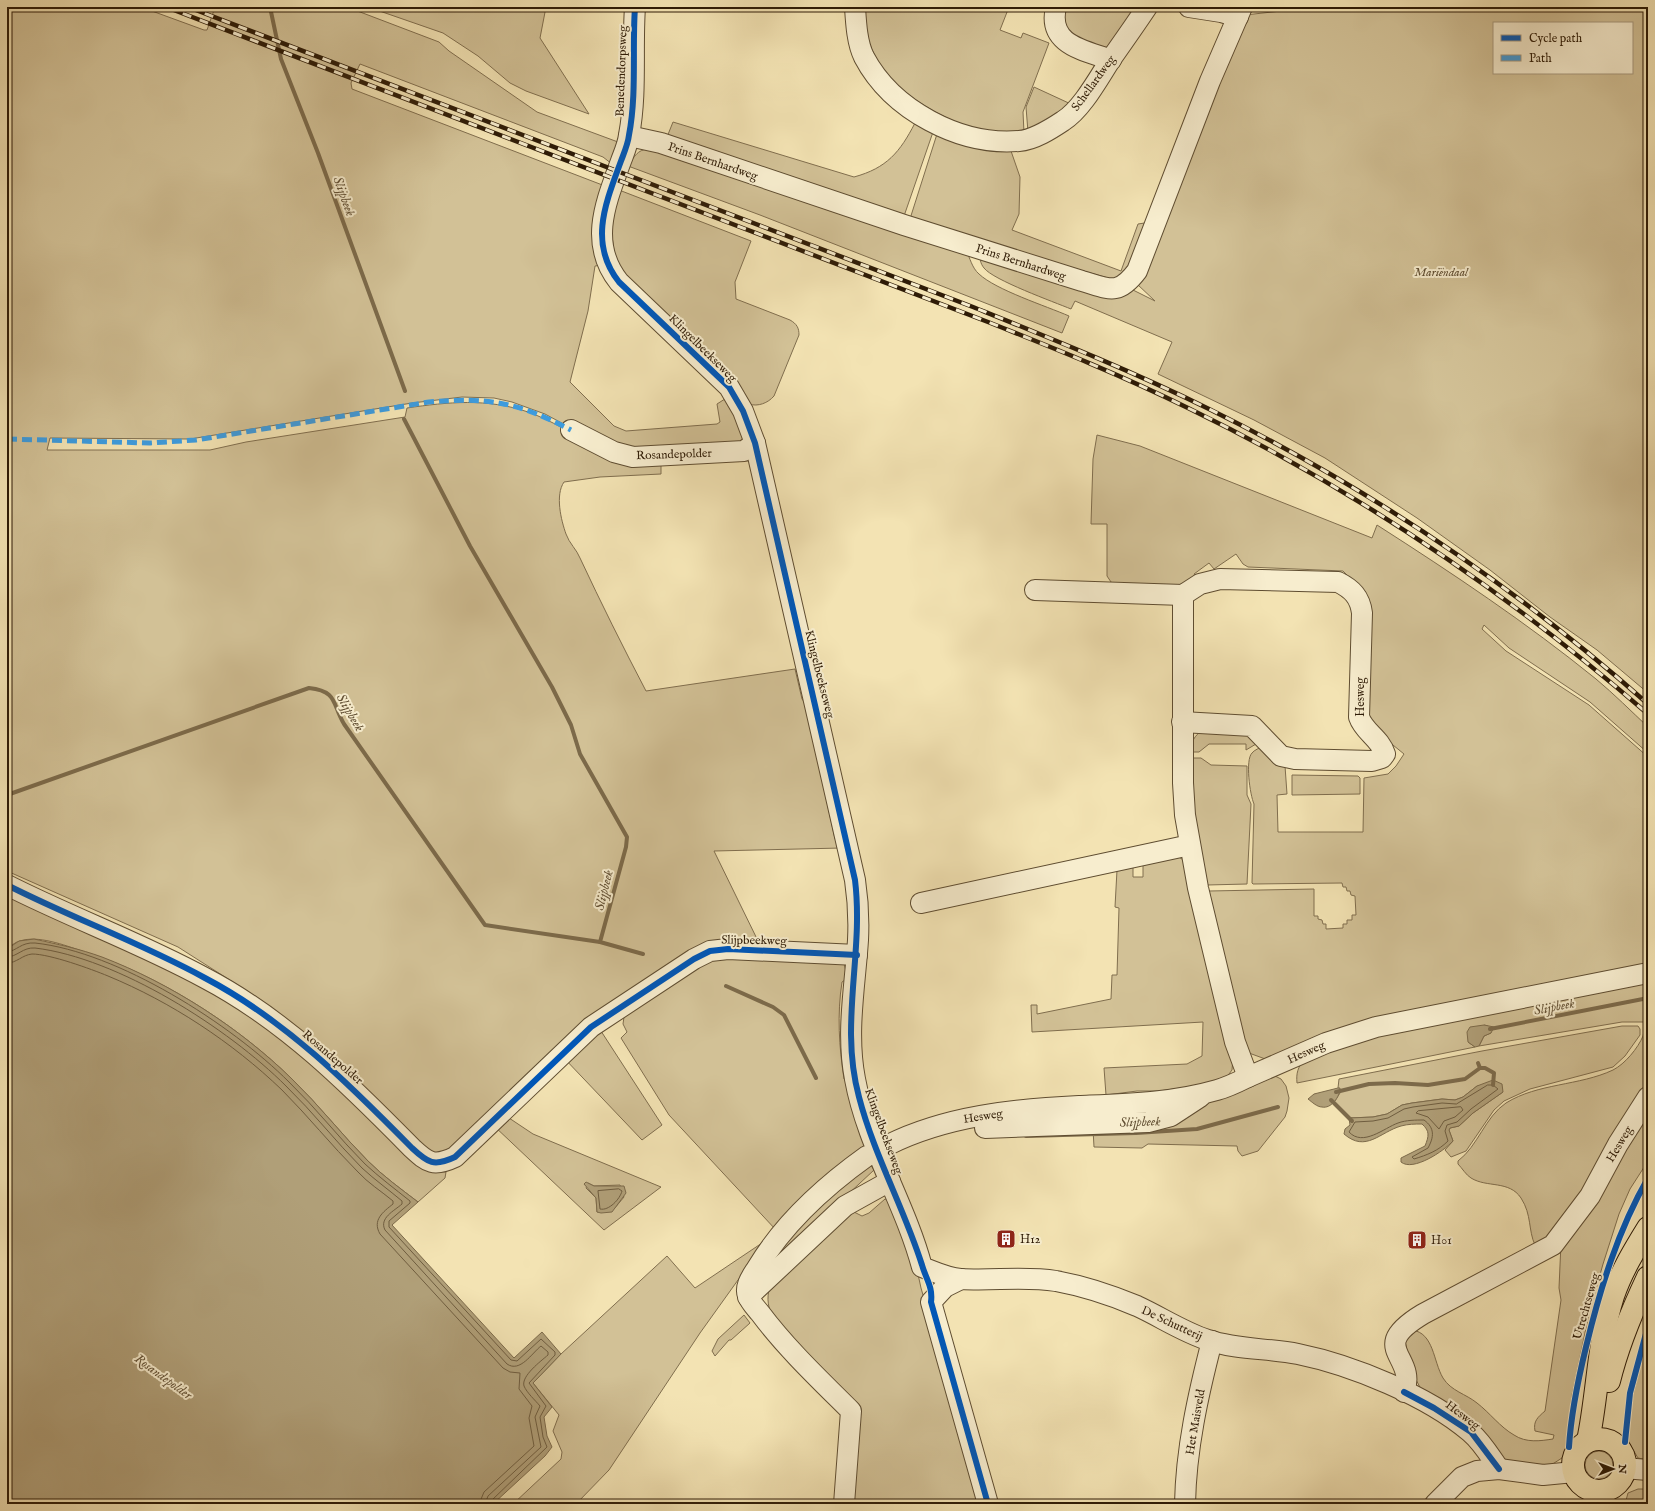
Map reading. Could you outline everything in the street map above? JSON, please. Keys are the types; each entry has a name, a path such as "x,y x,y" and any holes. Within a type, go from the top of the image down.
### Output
{"main road":[{"name":"Utrechtseweg","path":"1596,1440 1606,1323 1614,1295 1633,1253 1648,1228"},
{"path":"1596,1440 1616,1353 1632,1310 1648,1277"},
{"path":"1596,1440 1618,1448 1623,1457 1635,1469 1598,1497 1576,1478 1574,1472 1574,1458 1576,1451 1596,1440"}],"street":[{"name":"Benedendorpsweg","path":"629,136 634,7"},
{"name":"Schellardweg","path":"855,7 856,29 864,56 883,84 927,120 952,132 980,139 1020,141 1036,136 1064,120 1088,94 1147,7"},
{"path":"1056,7 1054,12 1057,29 1060,37 1066,43 1111,60"},
{"path":"1189,7 1221,12 1240,12"},
{"name":"Prins Bernhardweg","path":"629,136 661,143 904,225 1075,279 1106,288 1121,288 1127,284 1137,270 1210,81 1240,12"},
{"name":"Klingelbeekseweg","path":"629,136 603,214 603,246 607,262 619,282 729,387 743,411 755,443 773,527 852,862 858,901 856,955 851,1006 852,1060 859,1097 880,1168 912,1236 922,1267"},
{"name":"Rosandepolder","path":"571,430 614,452 633,457 744,451 755,443"},
{"name":"Hesweg","path":"1182,595 1200,584 1220,579 1338,582 1347,586 1358,598 1362,613 1359,717 1362,726 1379,741 1385,754 1380,759 1372,760 1295,759 1281,756 1252,726 1182,722"},
{"path":"1035,590 1182,595 1182,722 1185,816 1198,888 1235,1042 1248,1077"},
{"path":"921,903 1190,844"},
{"name":"Rosandepolder","path":"7,885 170,960 206,978 239,999 282,1028 329,1066 426,1161 436,1163 444,1162 455,1156 585,1032 600,1021"},
{"name":"Slijpbeekweg","path":"600,1021 694,959 710,951 728,949 856,955"},
{"name":"Hesweg","path":"888,1145 927,1128 978,1116 1045,1108 1163,1100 1204,1094 1219,1090 1326,1043 1376,1027 1648,973"},
{"path":"748,1297 845,1206 880,1168 905,1150 944,1135 1007,1126 1156,1121 1180,1112 1204,1094"},
{"name":"Hesweg","path":"1499,1469 1471,1432 1434,1408 1404,1392 1407,1383 1407,1375 1396,1346 1396,1338 1404,1326 1435,1307 1553,1245 1590,1196 1618,1144 1648,1097"},
{"path":"844,1504 851,1411 774,1330 748,1297 747,1288 766,1254 788,1226 827,1187 880,1168"},
{"name":"De Schutterij","path":"922,1267 961,1279 1029,1278 1073,1285 1120,1300 1188,1333 1212,1342 1297,1354 1329,1361 1365,1374 1404,1392"},
{"name":"De Schutterij","path":"961,1279 941,1290 931,1302 988,1504"},
{"name":"Het Maisveld","path":"1185,1504 1189,1450 1195,1414 1212,1342"},
{"path":"1435,1504 1462,1477 1477,1471 1499,1469 1543,1475 1574,1472"}],"green space":[{"path":"7,7 141,7 207,30 214,10 212,7 347,7 439,42 449,51 537,112 618,142 612,164 603,157 360,64 351,83 352,89 605,186 597,225 599,254 602,265 595,266 588,311 570,382 614,426 626,431 717,424 720,422 717,404 728,397 742,426 745,443 740,446 633,454 599,443 545,414 512,402 494,398 462,397 412,403 190,439 50,438 47,450 210,450 246,442 405,417 407,408 422,406 468,402 498,405 528,412 546,419 606,451 622,456 640,459 661,459 661,474 600,477 564,482 561,487 559,500 561,515 567,537 579,555 612,625 646,691 795,669 802,699 811,711 823,764 820,770 835,839 841,843 842,848 714,851 760,945 726,944 701,949 692,953 595,1018 454,1156 443,1161 427,1155 385,1107 328,1052 261,1000 178,947 7,871"},
{"path":"368,7 546,7 540,38 589,114 526,91 510,83 478,56 443,33"},
{"path":"864,7 1009,7 1000,30 1021,38 1023,33 1049,43 1023,112 1024,133 993,133 962,124 932,110 896,85 882,70 872,50 865,28"},
{"path":"1060,7 1123,7 1133,14 1107,53 1064,35"},
{"name":"Mariëndaal","path":"1317,7 1648,7 1648,693 1597,650 1550,617 1490,570 1417,518 1325,458 1254,420 1158,374 1172,342 1075,301 1071,309 1011,284 990,273 984,268 980,261 980,253 1131,289 1155,301 1137,284 1245,15"},
{"path":"1034,87 1073,105 1028,132 1026,107"},
{"path":"673,122 854,177 875,169 891,158 904,142 915,123 933,132 903,219 667,137"},
{"path":"937,134 964,145 982,150 1001,152 1011,151 1020,177 1019,214 1012,230 1121,271 1138,224 1151,222 1134,267 1119,281 909,222"},
{"path":"658,148 966,250 975,269 987,280 1009,292 1069,316 1062,333 760,215 628,166 640,151"},
{"path":"619,190 751,241 735,282 736,299 790,320 796,325 799,333 774,396 769,401 759,405 749,404 616,267 609,212"},
{"path":"1097,435 1140,446 1372,538 1377,525 1461,580 1570,658 1596,679 1648,727 1648,753 1590,702 1509,648 1484,625 1482,629 1506,651 1589,705 1648,757 1648,968 1268,1060 1249,1053 1241,1041 1209,891 1314,889 1314,916 1318,916 1318,919 1322,920 1323,924 1326,924 1326,929 1343,928 1343,924 1347,924 1347,920 1352,920 1352,915 1356,915 1355,896 1351,895 1350,891 1347,891 1346,887 1343,887 1342,883 1252,883 1254,804 1249,778 1250,757 1253,752 1263,746 1285,766 1287,794 1277,795 1278,832 1363,832 1364,778 1388,774 1396,766 1404,754 1377,732 1367,718 1349,577 1343,571 1248,567 1243,564 1236,554 1214,569 1209,563 1194,574 1197,578 1181,589 1118,587 1111,582 1107,576 1107,524 1091,524 1093,459"},
{"path":"1203,730 1247,730 1256,744 1246,750 1246,744 1209,744 1199,752 1192,752 1194,739 1197,734"},
{"path":"1191,758 1201,758 1211,765 1247,766 1247,795 1251,804 1247,884 1207,885 1193,832"},
{"path":"1292,775 1358,776 1360,778 1360,794 1292,795"},
{"path":"1179,857 1186,862 1233,1058 1232,1070 1226,1078 1203,1085 1159,1091 1137,1091 1106,1095 1104,1068 1187,1064 1202,1056 1203,1022 1032,1032 1031,1005 1037,1005 1037,1014 1111,999 1112,975 1117,975 1119,908 1115,907 1117,870 1133,867 1133,877 1143,877 1143,864"},
{"path":"7,889 254,1013 434,1171 446,1172 445,1178 418,1202 368,1161 302,1089 270,1059 221,1020 167,987 110,961 67,946 43,940 27,939 16,942 7,949"},
{"path":"711,957 844,964 848,978 842,982 840,994 839,1030 842,1067 844,1079 849,1082 870,1147 776,1230 669,1115 621,1038 627,1032 623,1024 624,1017"},
{"path":"1648,980 1648,1022 1622,1022 1479,1046 1484,1036 1491,1033 1488,1026 1484,1025 1468,1042 1475,1047 1297,1083 1298,1070 1304,1060 1378,1032"},
{"path":"1622,1026 1638,1026 1640,1029 1640,1035 1625,1056 1613,1067 1530,1089 1504,1101 1494,1110 1466,1151 1451,1157 1445,1150 1453,1141 1449,1130 1450,1128 1459,1126 1473,1113 1503,1092 1477,1086 1463,1097 1455,1100 1442,1099 1402,1105 1387,1114 1373,1117 1349,1118 1334,1102 1340,1093 1340,1089 1338,1088 1339,1079"},
{"path":"1648,1026 1648,1086 1613,1142 1585,1192 1550,1235 1535,1245 1531,1234 1527,1210 1516,1192 1504,1186 1484,1183 1471,1178 1458,1164 1458,1161 1471,1148 1492,1116 1506,1103 1518,1096 1545,1088 1586,1079 1613,1070 1622,1064 1634,1050 1641,1041 1645,1029"},
{"path":"599,1028 662,1125 642,1140 563,1057"},
{"path":"1264,1076 1275,1076 1281,1079 1286,1086 1289,1098 1285,1117 1258,1151 1242,1156 1238,1151 1237,1146 1148,1144 1142,1148 1094,1147 1093,1129 1189,1110"},
{"path":"1648,1108 1648,1161 1630,1189 1619,1214 1603,1264 1589,1314 1572,1395 1565,1452 1562,1458 1551,1465 1509,1463 1424,1395 1411,1370 1404,1336 1412,1330 1425,1336 1446,1382 1454,1389 1477,1403 1509,1432 1519,1438 1528,1440 1538,1441 1553,1439 1554,1435 1535,1431 1535,1424 1540,1415 1545,1411 1561,1300 1559,1288 1561,1243"},
{"path":"503,1114 533,1134 661,1187 604,1230 493,1125","holes":["588,1183 594,1186 620,1185 624,1197 614,1209 597,1212 596,1198 586,1188"]},
{"path":"870,1164 874,1170 770,1267 772,1257 812,1212"},
{"path":"885,1199 891,1201 916,1265 921,1288 983,1504 850,1504 857,1406 775,1322 769,1308 768,1295 770,1285 852,1211 862,1216 869,1213"},
{"path":"771,1237 700,1333 609,1470 576,1504 513,1504 561,1459 562,1452 553,1431 559,1415 533,1383 561,1354 667,1256 695,1288"},
{"path":"744,1315 750,1323 731,1340 729,1340 715,1356 712,1351 718,1339"},
{"path":"1648,1335 1648,1460 1638,1458 1627,1438 1633,1395"},
{"path":"1599,1451 1609,1455 1613,1465 1609,1475 1599,1479 1589,1475 1585,1465 1589,1455"},
{"path":"1638,1489 1646,1489 1645,1500 1648,1501 1648,1504 1625,1504 1628,1493"}],"water":[{"name":"Rosandepolder","path":"34,939 102,957 128,968 153,980 203,1009 250,1042 272,1060 302,1089 374,1167 418,1202 392,1225 514,1358 542,1332 561,1354 533,1383 552,1407 544,1417 547,1436 552,1447 545,1456 493,1504 7,1504 7,949 19,941"},
{"path":"1484,1025 1494,1027 1491,1033 1484,1036 1479,1046 1475,1047 1468,1042 1467,1032 1470,1027"},
{"path":"1493,1080 1502,1084 1503,1092 1473,1113 1459,1126 1450,1128 1449,1130 1453,1141 1436,1155 1420,1162 1406,1164 1401,1162 1401,1158 1425,1146 1428,1131 1422,1124 1409,1124 1401,1126 1373,1139 1359,1142 1344,1134 1345,1129 1350,1125 1349,1118 1373,1117 1387,1114 1402,1105 1412,1103 1442,1099 1455,1100 1463,1097 1477,1086"},
{"path":"1340,1088 1340,1091 1337,1098 1329,1106 1320,1107 1308,1099 1314,1094"},
{"path":"586,1182 594,1186 624,1186 626,1193 612,1212 597,1212 596,1198 584,1184"}],"waterway":[{"name":"Slijpbeek","path":"270,7 281,59 318,153 405,391"},
{"name":"Slijpbeek","path":"404,419 470,546 552,687 571,725 580,754 627,837 626,847 600,942 643,954"},
{"name":"Slijpbeek","path":"7,795 309,688 318,690 330,695 344,724 485,925 600,942"},
{"name":"Slijpbeek","path":"726,986 773,1007 784,1015 816,1078"},
{"name":"Slijpbeek","path":"1490,1029 1648,998"},
{"name":"Slijpbeek","path":"1336,1092 1369,1084 1395,1083 1428,1085 1465,1079 1480,1068 1478,1063"},
{"path":"1480,1068 1485,1068 1494,1073 1493,1085"},
{"path":"1331,1100 1352,1121"},
{"name":"Slijpbeek","path":"1026,1136 1136,1133 1197,1129 1278,1107"}],"railway":[{"path":"166,7 988,322 1089,363 1164,396 1250,439 1311,473 1428,546 1485,585 1541,627 1595,669 1648,714"},
{"path":"188,7 973,307 1092,356 1180,395 1268,439 1326,472 1383,506 1438,542 1493,580 1546,620 1598,661 1648,704"}],"marked path":[{"path":"7,439 150,443 196,440 429,402 469,400 486,401 518,408 534,413 571,430"}],"cycle path":[{"path":"635,7 634,87 631,119 627,145 606,207 602,237 604,252 610,267 619,282 729,387 743,411 755,443 855,880 857,935 851,1016 853,1070 865,1119 907,1223 929,1283 931,1302 988,1504"},
{"path":"7,885 56,909 181,965 234,995 262,1013 289,1033 340,1077 412,1148 427,1160 436,1163 455,1157 591,1027 694,959 710,951 728,949 857,955"},
{"path":"1569,1447 1573,1409 1597,1303 1619,1239 1637,1198 1648,1178"},
{"path":"1625,1442 1630,1393 1648,1326"},
{"path":"1404,1392 1434,1408 1471,1432 1499,1469"}],"place":[{"name":"H12","path":"1006,1239"},
{"name":"H01","path":"1417,1240"}]}
